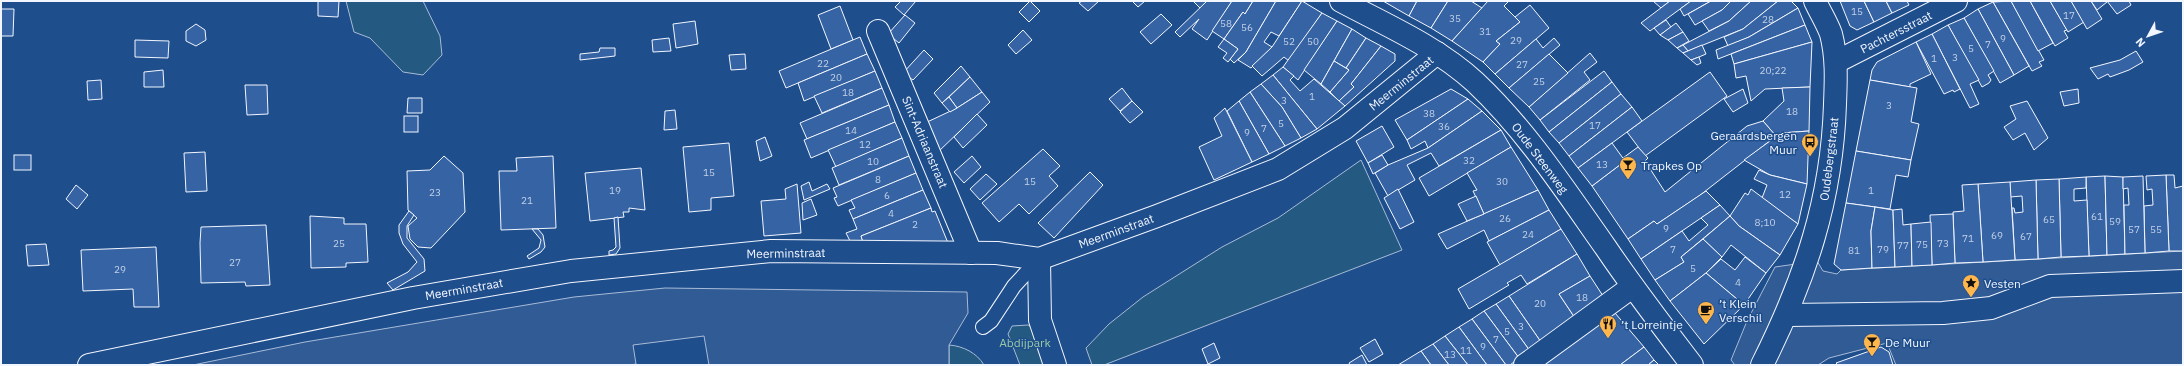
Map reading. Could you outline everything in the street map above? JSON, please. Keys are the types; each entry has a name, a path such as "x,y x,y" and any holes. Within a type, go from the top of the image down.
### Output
{"street":[{"name":"Oude Steenweg","path":"1341,1 1438,53 1474,81 1517,125 1541,155 1632,287 1692,365"},
{"name":"Oudebergstraat","path":"1788,315 1808,263 1825,197 1834,126 1836,62 1830,34 1815,1"},
{"name":"Pachtersstraat","path":"1836,62 1956,1"},
{"name":"Sint-Adriaanstraat","path":"878,31 971,253"},
{"name":"Meerminstraat","path":"89,365 413,298 571,271 771,251 997,253 1039,259 1157,216 1278,169 1345,128 1438,53"},
{"path":"1039,259 1040,320 1054,365"},
{"path":"1762,365 1788,315 1943,313 1991,308 2050,286 2183,280"},
{"path":"1525,365 1632,287"}],"lane":[{"path":"984,327 991,321 1014,286 1039,259"}],"green space":[{"path":"346,1 423,1 440,36 442,55 423,75 403,72 370,38 354,32"},
{"path":"1361,160 1402,250 1104,365 1092,365 1086,348 1109,324 1143,297 1222,247 1278,218"},
{"name":"Abdijpark","path":"1028,325 1033,328 1048,365 1020,365 1008,334 1012,326"},
{"path":"949,345 969,351 978,357 984,365 949,365"}],"shaded area":[{"name":"Vesten","path":"2183,251 2183,365 1896,365 1887,343 1829,358 1818,365 1735,365 1731,360 1747,321 1775,267 1817,261 1823,271 1837,274 1841,270"},
{"path":"665,288 967,292 968,313 949,345 949,365 709,365 704,336 633,345 636,364 630,365 193,365 305,342 574,297"}],"building":[{"path":"318,1 339,1 338,17 318,16"},
{"path":"901,1 916,1 904,15 895,7"},
{"path":"1030,1 1040,11 1029,22 1019,12"},
{"path":"1082,1 1099,1 1088,11 1079,3"},
{"path":"1132,1 1145,1 1138,7"},
{"path":"1193,1 1207,1 1201,9"},
{"path":"1207,1 1232,1 1207,40 1192,29 1199,19 1180,37 1175,32"},
{"path":"1232,1 1253,1 1245,14 1243,12 1224,39 1212,31"},
{"path":"1253,1 1276,1 1246,52 1234,63 1230,59 1238,49 1224,39 1243,12 1245,14"},
{"path":"1276,1 1302,1 1279,36 1271,32 1264,42 1272,47 1251,68 1238,60 1246,52"},
{"path":"1302,1 1322,13 1289,61 1284,57 1262,76 1252,66 1272,47"},
{"path":"1383,1 1417,1 1409,16"},
{"path":"1417,1 1448,1 1431,28 1409,16"},
{"path":"1448,1 1471,1 1482,8 1452,41 1431,28"},
{"path":"1488,1 1509,1 1504,6 1520,22 1496,41 1500,44 1483,62 1452,41"},
{"path":"1653,1 1670,1 1661,8"},
{"path":"1670,1 1691,1 1650,31 1641,23"},
{"path":"1691,1 1711,1 1684,16 1680,9"},
{"path":"1711,1 1731,1 1722,10 1695,25 1688,14"},
{"path":"1731,1 1751,1 1729,21 1709,31 1702,21 1722,10"},
{"path":"1751,1 1778,1 1743,29 1688,51 1683,45 1729,21"},
{"path":"1778,1 1791,1 1798,8 1749,37 1728,46 1724,37 1743,29"},
{"path":"1840,1 1864,1 1874,22 1857,30 1850,26"},
{"path":"1864,1 1886,1 1892,13 1874,22"},
{"path":"1886,1 1907,1 1909,5 1892,13"},
{"path":"2011,1 2044,60 2039,62 2042,66 2032,71 1993,2"},
{"path":"2011,1 2030,1 2053,43 2038,51"},
{"path":"2030,1 2050,1 2067,30 2064,31 2068,38 2055,46"},
{"path":"2050,1 2071,1 2084,22 2068,32"},
{"path":"2071,1 2091,1 2102,19 2087,29"},
{"path":"2091,1 2107,1 2107,2 2097,10"},
{"path":"2107,1 2129,1 2131,5 2117,14"},
{"path":"1993,2 2029,66 2014,75 1978,9"},
{"path":"1530,5 1549,28 1495,74 1483,62 1500,44 1496,41 1520,22 1515,17"},
{"path":"840,6 853,40 831,49 818,15"},
{"path":"1798,8 1805,25 1718,59 1716,50 1749,37"},
{"path":"1,9 14,9 13,36 1,36"},
{"path":"1978,9 2014,75 2000,83 1964,18"},
{"path":"1322,13 1337,21 1298,80 1283,67"},
{"path":"1161,14 1172,25 1151,44 1140,32"},
{"path":"905,15 915,23 899,43 888,34"},
{"path":"1964,18 1994,71 1988,75 1991,80 1989,83 1982,87 1948,25"},
{"path":"1666,20 1671,27 1660,35 1654,28"},
{"path":"695,21 698,44 676,48 673,24"},
{"path":"1337,21 1352,29 1321,84 1304,70"},
{"path":"1676,23 1683,32 1668,40 1660,35"},
{"path":"196,24 205,30 206,40 196,46 186,41 186,31"},
{"path":"1805,25 1812,42 1734,64 1731,54"},
{"path":"1948,25 1979,80 1970,84 1979,104 1970,108 1932,34"},
{"path":"1352,29 1366,38 1346,68 1334,61"},
{"path":"1023,30 1032,40 1016,54 1008,45"},
{"path":"1683,32 1689,41 1677,48 1668,40"},
{"path":"1932,34 1960,89 1954,92 1953,90 1944,94 1916,42"},
{"path":"860,37 867,54 786,88 779,71"},
{"path":"669,38 671,51 653,52 652,40"},
{"path":"1366,38 1381,46 1351,84 1354,87 1339,101 1330,92 1349,70 1346,68"},
{"path":"1554,38 1560,45 1509,88 1495,74 1536,39 1543,48"},
{"path":"1224,39 1238,49 1228,62 1223,58 1227,53 1218,47"},
{"path":"135,40 169,41 168,58 135,57"},
{"path":"1812,42 1810,87 1765,89 1751,101 1746,76 1736,78 1734,64"},
{"path":"1916,42 1931,74 1910,84 1910,87 1870,80 1872,70 1877,62"},
{"path":"1683,45 1688,51 1683,53 1677,48"},
{"path":"1702,45 1706,54 1699,57 1691,60 1683,53"},
{"path":"1381,46 1395,54 1395,61 1345,106 1339,101 1354,87 1351,84"},
{"path":"600,48 615,48 615,56 580,60 580,54 599,52"},
{"path":"924,50 933,59 913,80 903,73"},
{"path":"2136,51 2143,62 2129,70 2110,77 2108,74 2098,79 2090,68 2120,60"},
{"path":"1590,53 1597,62 1584,72 1590,80 1540,120 1529,107"},
{"path":"745,54 746,69 731,70 729,55"},
{"path":"867,54 875,71 804,101 798,83"},
{"path":"1549,54 1568,73 1529,107 1509,88"},
{"path":"1699,57 1701,63 1697,65 1691,60"},
{"path":"1334,61 1349,70 1330,92 1321,84"},
{"path":"961,66 970,77 942,103 934,93"},
{"path":"1283,67 1294,76 1290,80 1300,91 1314,79 1345,106 1317,129 1273,75"},
{"path":"163,70 164,87 144,87 144,72"},
{"path":"875,71 882,88 822,113 814,96"},
{"path":"1604,71 1612,82 1549,132 1540,120"},
{"path":"1710,72 1727,96 1645,156 1627,132"},
{"path":"1273,75 1317,129 1301,138 1282,107 1261,84"},
{"path":"970,77 982,92 957,108 949,97"},
{"path":"101,80 102,99 88,100 87,81"},
{"path":"1870,80 1917,88 1911,122 1919,124 1911,160 1856,151"},
{"path":"1612,82 1621,94 1559,143 1549,132"},
{"path":"1261,84 1282,107 1301,138 1285,146 1250,92"},
{"path":"245,85 267,85 268,114 247,115"},
{"path":"1810,87 1809,131 1781,133 1776,136 1763,121 1784,101 1782,88"},
{"path":"882,88 889,105 807,139 800,123"},
{"path":"1122,88 1132,101 1120,111 1109,99"},
{"path":"1451,89 1468,99 1407,140 1395,120"},
{"path":"1743,89 1748,103 1733,112 1724,99"},
{"path":"2078,89 2079,103 2064,106 2060,92"},
{"path":"982,92 990,102 937,153 925,123 957,108"},
{"path":"1250,92 1285,146 1269,154 1239,101"},
{"path":"1621,94 1632,107 1569,156 1559,143"},
{"path":"949,97 957,108 950,112 942,103"},
{"path":"408,98 422,98 422,113 407,113"},
{"path":"1468,99 1482,111 1428,148 1425,141 1411,149 1407,140"},
{"path":"1132,101 1143,112 1130,123 1120,112"},
{"path":"1239,101 1269,154 1252,162 1227,111"},
{"path":"2027,101 2048,138 2034,150 2025,133 2013,140 2004,127 2016,119 2010,106"},
{"path":"889,105 895,122 811,158 804,140"},
{"path":"1632,107 1642,121 1578,168 1569,156"},
{"path":"1225,108 1252,162 1214,180 1199,147 1222,136 1214,118"},
{"path":"675,110 677,129 664,130 665,111"},
{"path":"1482,111 1501,130 1439,166 1431,153 1407,165 1415,180 1388,196 1375,173 1388,165 1428,148"},
{"path":"977,114 987,125 963,148 954,137"},
{"path":"404,116 418,116 418,132 404,132"},
{"name":"Trapkes Op","path":"1763,121 1776,136 1699,196 1657,224 1654,221 1628,239 1592,186 1625,161 1623,158 1638,147 1648,158 1645,161 1665,192 1747,126"},
{"path":"895,122 902,138 836,167 828,150"},
{"path":"1382,126 1394,147 1368,163 1356,141"},
{"path":"1501,130 1511,147 1429,196 1419,178"},
{"path":"1809,131 1807,184 1770,175 1744,160 1781,133"},
{"path":"765,137 772,156 760,161 756,141"},
{"path":"902,138 909,156 839,185 832,168"},
{"path":"729,143 734,196 711,198 711,210 689,212 683,147"},
{"path":"1612,143 1625,161 1592,186 1578,168"},
{"path":"1511,147 1538,190 1484,214 1473,191 1477,190 1467,173"},
{"path":"1043,149 1060,166 1049,176 1058,186 1029,214 1019,204 999,222 982,203"},
{"path":"1856,151 1911,160 1908,177 1896,175 1890,209 1846,203"},
{"path":"205,152 207,191 186,192 184,153"},
{"path":"14,155 31,155 31,170 14,170"},
{"path":"1382,155 1388,165 1373,174 1368,163"},
{"path":"444,156 463,173 465,212 431,248 418,247 410,239 408,226 417,218 408,210 407,171 430,170"},
{"path":"553,156 556,228 501,230 499,171 517,171 516,158"},
{"path":"909,156 916,173 838,206 834,198 837,197 833,188"},
{"path":"972,156 981,167 964,183 954,172"},
{"path":"641,168 645,210 629,208 629,212 623,212 624,217 590,221 585,173"},
{"path":"1759,170 1770,175 1807,184 1798,224 1762,198 1767,185 1754,179"},
{"path":"1090,172 1103,185 1054,238 1038,223"},
{"path":"916,173 923,190 853,219 849,210 855,208 851,200"},
{"path":"986,174 997,184 980,200 970,189"},
{"path":"2166,175 2174,175 2175,188 2183,186 2183,251 2169,251"},
{"path":"2166,175 2169,251 2145,253 2144,206 2153,205 2152,189 2147,190 2146,176"},
{"path":"2105,176 2107,255 2089,256 2086,177"},
{"path":"2105,176 2123,177 2125,254 2107,255"},
{"path":"2143,176 2145,253 2125,254 2124,205 2129,205 2128,188 2123,189 2123,177"},
{"path":"2086,177 2086,188 2074,189 2074,201 2087,200 2089,256 2061,257 2059,179"},
{"path":"2059,179 2061,257 2038,259 2036,180"},
{"path":"2036,180 2038,259 2015,260 2012,208 2014,208 2015,213 2023,212 2022,196 2010,197 2010,182"},
{"path":"809,182 812,191 827,184 830,189 804,200 801,186"},
{"path":"2010,182 2015,260 1983,262 1978,184"},
{"path":"797,184 801,233 764,236 761,201 786,199 785,189"},
{"path":"1978,184 1983,262 1955,263 1953,212 1964,211 1962,185"},
{"path":"76,185 88,195 77,209 66,199"},
{"path":"1398,189 1414,222 1400,229 1384,198"},
{"path":"1751,189 1798,224 1780,255 1739,226 1730,216 1745,193 1748,195"},
{"path":"923,190 931,208 861,236 863,242 851,243 846,233 857,229 853,219"},
{"path":"1538,190 1549,210 1489,241 1484,230 1447,249 1438,234"},
{"path":"1706,191 1720,205 1641,259 1628,239 1654,221 1657,224"},
{"path":"1476,196 1484,214 1467,221 1458,204"},
{"path":"811,199 817,215 803,220 802,203"},
{"path":"1846,203 1875,207 1871,231 1872,268 1841,270 1834,264"},
{"path":"1720,205 1730,216 1681,257 1684,262 1655,280 1641,259 1682,231 1689,241 1708,225 1701,218"},
{"path":"1875,207 1893,210 1895,267 1872,268 1871,231"},
{"path":"931,208 932,212 935,211 948,243 863,242 861,236"},
{"path":"1902,209 1903,225 1911,224 1912,266 1895,267 1893,210"},
{"path":"1549,210 1561,229 1500,265 1487,242"},
{"path":"409,211 414,215 407,226 407,238 424,259 425,271 393,290 387,283 408,272 417,262 403,244 399,233 399,225"},
{"path":"1953,214 1955,263 1932,265 1930,215"},
{"path":"310,216 344,218 344,224 366,224 368,262 346,263 346,267 311,268"},
{"path":"1730,216 1739,226 1780,255 1766,273 1731,245 1722,257 1703,239"},
{"path":"618,217 620,248 616,254 609,255 609,251 616,247 614,218"},
{"path":"1931,222 1932,265 1912,266 1911,224"},
{"path":"266,225 270,285 246,286 245,282 201,283 201,227"},
{"path":"532,229 538,229 543,235 545,247 541,252 529,259 527,256 539,248 541,240"},
{"path":"1561,229 1577,254 1527,284 1521,275 1507,283 1509,285 1469,309 1458,289"},
{"path":"1703,239 1722,257 1706,273 1670,301 1655,280 1684,262 1681,257"},
{"path":"46,244 49,265 28,266 26,245"},
{"path":"156,247 159,307 134,307 133,289 83,291 81,250"},
{"path":"1577,254 1590,276 1559,294 1575,318 1541,342 1509,296"},
{"path":"1745,257 1766,273 1744,305 1706,273 1721,259 1735,270"},
{"name":"’t Klein Verschil","path":"1706,273 1744,305 1704,344 1670,301"},
{"path":"1590,276 1605,299 1575,318 1559,294"},
{"path":"1509,296 1541,342 1530,351 1496,304"},
{"path":"1496,304 1530,351 1519,358 1484,311"},
{"path":"1484,311 1519,358 1510,365 1506,365 1472,319"},
{"name":"’t Lorreintje","path":"1615,313 1644,347 1620,365 1542,365 1592,330 1591,327"},
{"path":"1472,319 1506,365 1487,365 1459,327"},
{"path":"1459,327 1487,365 1468,365 1445,336"},
{"path":"1445,336 1468,365 1449,365 1433,344"},
{"path":"1375,339 1383,354 1369,362 1360,348"},
{"path":"1214,343 1220,358 1208,364 1202,349"},
{"path":"1433,344 1449,365 1431,365 1421,351"},
{"path":"1644,347 1654,360 1648,365 1620,365"},
{"name":"De Muur","path":"1881,347 1889,352 1893,365 1838,365 1836,363"},
{"path":"1421,351 1431,365 1398,365"},
{"path":"1362,355 1367,365 1350,365 1349,363"},
{"path":"1654,360 1659,365 1648,365"}],"place":[{"name":"Geraardsbergen Muur","path":"1810,157"},
{"name":"Trapkes Op","path":"1628,180"},
{"name":"Vesten","path":"1971,298"},
{"name":"’t Klein Verschil","path":"1706,325"},
{"name":"’t Lorreintje","path":"1608,339"},
{"name":"De Muur","path":"1872,357"}]}
